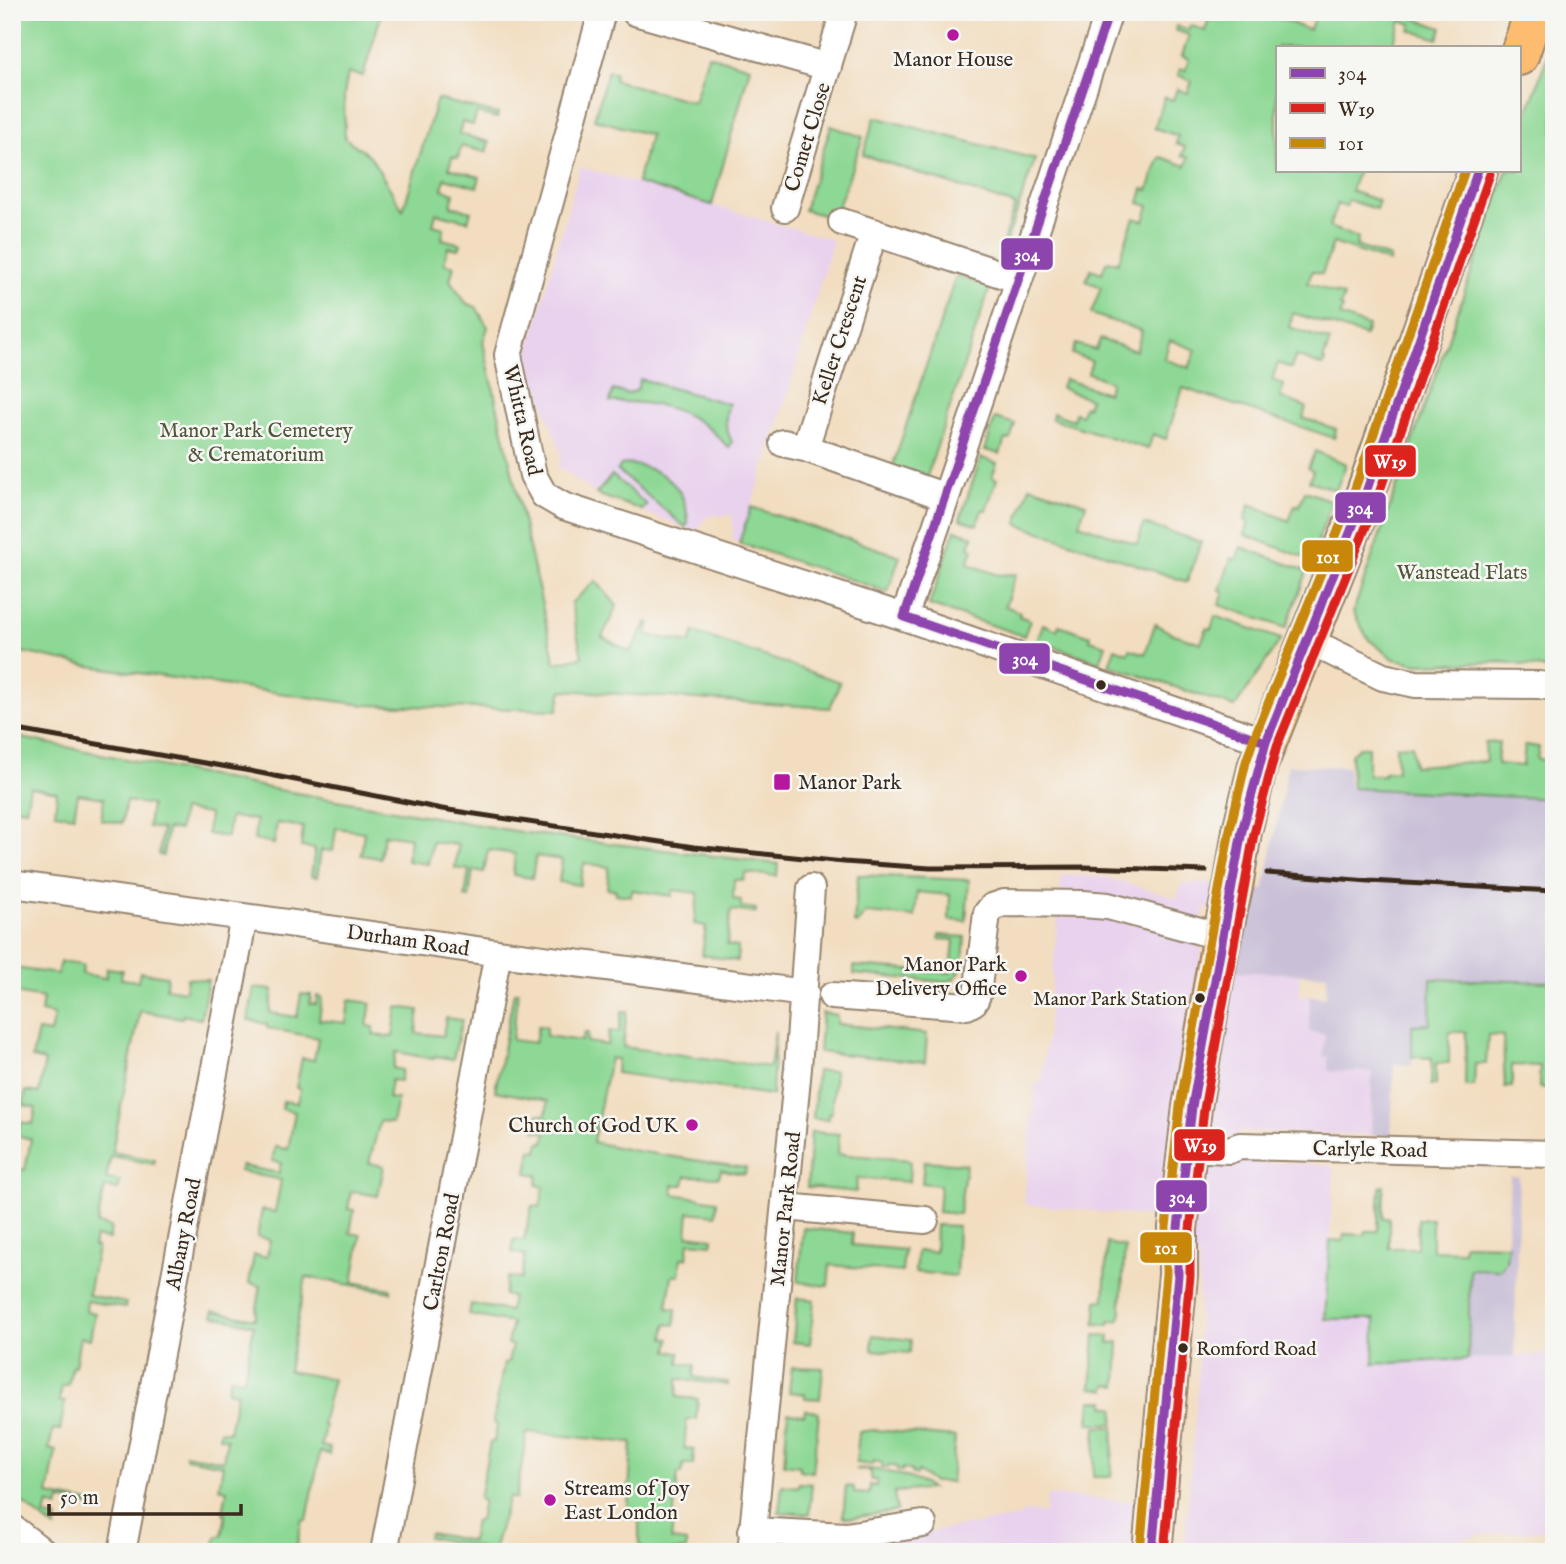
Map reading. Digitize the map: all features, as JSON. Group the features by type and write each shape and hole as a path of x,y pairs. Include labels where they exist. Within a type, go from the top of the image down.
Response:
{"main road":[{"path":"1520,53 1534,12"},
{"path":"1152,1552 1178,1275 1178,1228 1192,1107 1242,831 1262,753 1364,498 1477,172"}],"street":[{"name":"Whitta Road","path":"602,12 508,355 533,475 544,495 563,506 904,617 1262,753"},
{"name":"Comet Close","path":"635,12 828,67"},
{"name":"Comet Close","path":"785,208 844,12"},
{"path":"904,617 1020,280 1108,12"},
{"path":"842,222 1020,280"},
{"name":"Keller Crescent","path":"874,232 794,446 946,498"},
{"path":"1307,640 1383,677 1416,684 1554,687"},
{"name":"Durham Road","path":"12,884 498,953 805,993"},
{"name":"Manor Park Road","path":"811,888 805,993 786,1207 751,1541 846,1536 923,1524"},
{"path":"832,996 967,1006 974,1002 977,995 987,913 992,907 1004,903 1108,906 1222,937"},
{"name":"Albany Road","path":"122,1552 244,917"},
{"name":"Carlton Road","path":"384,1552 498,953"},
{"name":"Carlyle Road","path":"1187,1148 1229,1150 1240,1146 1554,1154"},
{"path":"786,1207 925,1220"},
{"path":"12,1528 43,1552"}],"shaded area":[{"path":"580,167 833,240 788,393 739,543 733,540 732,515 708,516 696,532 596,494 558,466 562,456 527,357"},
{"path":"1288,765 1348,767 1350,788 1554,799 1554,982 1431,979 1430,1025 1412,1025 1412,1065 1394,1064 1391,1136 1371,1135 1372,1072 1328,1071 1328,1057 1323,1056 1325,1034 1309,1032 1310,996 1326,997 1327,975 1233,971 1245,888 1264,890"},
{"path":"1062,875 1105,877 1177,898 1182,883 1219,884 1214,908 1207,907 1203,914 1195,944 1202,948 1160,1218 1024,1204 1035,1083 1041,1083 1046,1043"},
{"path":"1233,971 1299,974 1300,996 1310,996 1309,1032 1325,1033 1324,1056 1328,1056 1328,1071 1372,1072 1371,1135 1241,1131 1233,1140 1208,1136 1205,1122"},
{"path":"1203,1161 1331,1165 1334,1172 1325,1319 1375,1319 1374,1364 1554,1354 1554,1529 1488,1534 1382,1552 1184,1552 1198,1386 1199,1260 1189,1240"},
{"path":"1510,1176 1519,1177 1514,1357 1468,1359 1470,1269 1499,1270 1506,1261"},
{"path":"1047,1495 1140,1502 1134,1552 769,1552 772,1545 781,1543 781,1548 922,1533 1019,1517 1026,1512 1046,1513"}],"green space":[{"name":"Manor Park Cemetery & Crematorium","path":"12,12 382,12 363,76 348,73 344,95 345,138 370,156 403,210 437,99 498,114 497,118 477,113 473,125 462,122 459,134 489,142 486,152 461,146 458,158 452,157 449,168 480,177 477,187 445,178 442,189 454,193 451,206 471,211 468,221 436,213 433,225 444,228 442,239 461,244 459,249 448,247 444,263 454,266 450,280 466,303 476,307 488,327 483,342 555,663 582,657 571,603 596,581 617,606 602,637 630,652 647,622 647,635 690,643 694,632 840,682 830,708 562,690 558,710 364,705 89,666 12,650"},
{"path":"1202,12 1263,12 1309,30 1318,12 1415,12 1414,18 1442,28 1438,39 1410,30 1412,24 1401,21 1392,46 1276,46 1276,172 1357,172 1351,191 1379,201 1376,209 1348,200 1346,207 1337,204 1329,227 1358,238 1356,246 1390,258 1389,262 1333,243 1322,274 1312,271 1308,283 1344,296 1340,316 1368,326 1365,336 1293,313 1289,327 1330,341 1323,360 1325,361 1323,366 1296,356 1291,368 1278,363 1272,380 1284,385 1280,397 1306,407 1303,418 1336,429 1334,438 1183,388 1166,439 1153,434 1148,449 1052,419 1053,413 1073,420 1075,413 1081,415 1090,399 1061,388 1064,379 1107,393 1111,382 1088,373 1092,361 1072,354 1076,344 1096,350 1100,339 1136,351 1142,331 1091,314 1101,287 1086,281 1091,269 1102,273 1106,262 1118,263 1134,218 1144,221 1149,206 1139,203 1143,189 1148,190 1159,159 1161,157 1186,166 1189,158 1182,155 1185,147 1176,144 1178,136 1154,128 1165,97 1173,100 1177,89 1188,93 1192,81 1178,75 1180,69 1185,71 1189,59 1182,56 1189,35 1175,30 1176,26 1189,30 1190,25 1205,31 1210,15","holes":["1170,340 1196,350 1189,368 1164,359"]},
{"name":"Wanstead Flats","path":"1554,37 1554,670 1504,662 1418,664 1394,659 1368,639 1353,612 1506,172 1520,172 1520,134"},
{"path":"708,55 750,67 712,205 637,183 650,135 594,119 608,70 615,73 614,80 694,102"},
{"path":"875,117 1035,159 1005,246 1002,245 1015,205 863,155"},
{"path":"831,126 863,137 834,218 804,210"},
{"path":"956,276 990,287 926,479 892,468"},
{"path":"640,379 729,404 726,419 732,442 729,448 702,423 678,411 652,404 610,402 613,390 628,394 637,390"},
{"path":"995,418 1015,424 1010,440 1005,439 1000,454 985,450"},
{"path":"1315,451 1346,464 1336,490 1309,481 1313,471 1308,468"},
{"path":"981,458 997,463 992,477 997,479 986,510 982,510 977,525 960,519"},
{"path":"628,464 652,470 671,481 678,489 687,511 688,524 685,527 617,470 621,465"},
{"path":"612,475 647,505 642,510 596,494"},
{"path":"1030,486 1086,504 1079,524 1137,544 1144,524 1201,542 1187,582 1017,524"},
{"path":"1305,491 1332,501 1311,560 1245,535 1249,522 1245,520 1250,504 1289,521 1295,505 1299,506"},
{"path":"751,507 900,556 888,592 739,543"},
{"path":"955,530 973,536 969,547 973,549 968,564 998,575 1016,574 1005,606 1030,620 1024,636 929,605"},
{"path":"1241,547 1307,571 1286,628 1219,605 1224,592 1220,590 1231,558 1236,560"},
{"path":"1215,616 1281,639 1235,707 1109,665 1115,648 1128,653 1130,649 1145,654 1155,624 1171,633 1201,643 1207,628 1211,629"},
{"path":"1043,624 1057,630 1059,625 1091,636 1090,640 1106,645 1100,662 1037,641"},
{"path":"12,736 279,790 526,833 778,864 777,876 745,873 744,880 734,880 733,899 741,900 741,907 756,909 756,913 731,910 727,945 738,947 737,961 702,955 706,926 694,924 698,893 673,890 672,896 632,890 631,896 616,894 616,890 607,889 609,867 584,863 580,885 559,882 562,860 536,856 532,878 513,875 515,854 488,850 484,872 473,870 469,898 465,897 469,870 455,868 458,845 432,842 428,864 407,861 410,838 384,834 380,858 361,855 364,832 336,828 333,851 321,850 317,877 311,876 315,849 301,847 303,827 277,823 274,844 254,840 256,820 230,817 227,837 207,834 209,814 182,810 179,830 167,829 163,856 159,855 162,829 148,827 151,805 126,801 122,823 101,820 104,798 78,794 74,816 55,813 57,792 30,787 26,809 13,807 12,813"},
{"path":"1499,742 1497,764 1523,766 1525,745 1539,747 1537,759 1549,761 1548,774 1554,775 1554,799 1352,788 1351,754 1359,747 1368,747 1368,775 1384,775 1384,772 1397,771 1396,746 1412,745 1414,766 1486,761 1485,743"},
{"path":"858,875 969,880 966,921 949,920 950,895 917,892 915,917 866,913 857,924 854,923"},
{"path":"939,935 965,937 962,965 952,980 945,982 854,974 854,966 951,973 954,940 939,939"},
{"path":"12,957 13,968 58,974 60,962 83,965 82,974 106,978 107,968 122,970 121,979 138,981 140,972 167,976 166,988 185,991 187,978 208,980 201,1019 140,1011 112,1152 155,1160 154,1164 111,1156 106,1179 120,1181 118,1190 105,1187 97,1224 111,1227 109,1239 95,1237 93,1247 97,1248 88,1295 126,1303 125,1308 87,1301 86,1311 95,1313 90,1339 80,1337 68,1386 62,1386 59,1401 65,1402 60,1430 53,1429 49,1449 56,1451 48,1495 90,1503 89,1506 60,1500 58,1507 48,1504 45,1516 57,1518 55,1529 12,1494 12,1207 17,1208 19,1199 12,1197 12,1168 25,1170 31,1139 18,1136 20,1122 33,1124 36,1108 23,1105 26,1091 39,1093 45,1061 32,1058 38,1031 50,1033 54,1015 41,1012 43,998 15,993 12,988"},
{"path":"1431,979 1554,982 1554,1064 1549,1064 1548,1088 1539,1087 1540,1066 1512,1065 1512,1087 1505,1087 1503,1036 1488,1035 1486,1064 1475,1064 1474,1086 1465,1086 1466,1032 1449,1032 1449,1063 1436,1063 1436,1085 1431,1085 1432,1058 1412,1057 1412,1025 1430,1024"},
{"path":"254,988 273,990 270,1013 297,1017 301,994 311,995 310,1004 316,1004 317,996 322,997 319,1020 346,1023 349,1000 371,1003 367,1026 374,1027 373,1035 393,1037 397,1007 419,1010 416,1033 443,1036 446,1018 462,1020 453,1059 435,1056 434,1059 396,1052 393,1068 402,1070 400,1081 391,1080 388,1098 397,1099 392,1123 380,1121 369,1163 384,1166 378,1196 351,1191 348,1209 354,1210 350,1233 361,1235 353,1282 391,1289 391,1292 306,1277 288,1371 333,1379 322,1424 325,1425 321,1446 330,1448 329,1454 320,1452 307,1520 302,1520 297,1545 293,1545 292,1552 213,1552 217,1536 222,1536 226,1514 223,1513 227,1490 219,1488 223,1465 186,1458 185,1454 223,1461 227,1439 219,1437 220,1431 229,1432 237,1393 227,1391 230,1377 244,1379 254,1325 213,1316 213,1311 255,1319 261,1286 249,1283 254,1255 267,1257 270,1240 257,1237 262,1210 275,1212 281,1180 239,1171 241,1166 279,1173 281,1163 272,1161 275,1147 288,1149 295,1112 282,1109 283,1101 297,1103 300,1089 296,1088 302,1058 314,1060 318,1038 267,1028 267,1024 248,1020"},
{"path":"514,992 518,992 512,1040 535,1043 538,1026 546,1027 546,1036 582,1041 584,1033 588,1033 587,1042 607,1045 609,1031 619,1032 622,1011 627,1011 623,1047 770,1067 775,1032 772,1095 616,1073 617,1059 610,1058 593,1142 746,1168 745,1174 721,1170 719,1177 686,1176 684,1185 673,1185 673,1194 717,1201 716,1215 689,1212 687,1235 713,1238 712,1244 689,1242 687,1258 681,1258 679,1276 672,1276 667,1308 676,1309 675,1325 666,1324 664,1338 670,1339 668,1351 680,1353 679,1363 695,1365 694,1377 728,1382 728,1385 678,1379 677,1397 698,1399 696,1419 687,1419 684,1448 694,1449 693,1465 683,1464 682,1474 678,1474 671,1540 686,1542 686,1550 647,1552 639,1544 639,1518 632,1518 628,1507 632,1443 527,1432 516,1499 509,1497 493,1550 428,1537 429,1533 471,1541 475,1521 479,1521 483,1500 479,1499 490,1442 494,1442 497,1424 493,1422 504,1363 508,1363 512,1345 507,1344 512,1323 469,1315 471,1304 509,1311 512,1297 504,1295 507,1277 521,1279 525,1255 512,1252 514,1239 524,1240 532,1206 540,1207 544,1187 537,1185 538,1175 527,1173 531,1150 538,1151 540,1142 544,1143 546,1133 535,1130 538,1114 546,1115 548,1101 495,1091"},
{"path":"822,1013 837,1015 837,1024 927,1034 925,1062 819,1052"},
{"path":"817,1071 835,1071 831,1114 828,1114 828,1120 813,1119"},
{"path":"811,1132 839,1134 838,1154 910,1160 909,1182 857,1178 856,1192 807,1187"},
{"path":"924,1161 966,1164 959,1214 938,1212 940,1185 922,1183"},
{"path":"1384,1186 1383,1218 1389,1218 1389,1248 1417,1248 1418,1219 1432,1219 1432,1250 1463,1251 1464,1244 1508,1245 1506,1261 1500,1270 1470,1269 1468,1359 1374,1364 1375,1319 1325,1319 1330,1240 1343,1241 1344,1234 1365,1235 1366,1231 1378,1231 1380,1187"},
{"path":"936,1225 958,1226 956,1276 915,1272 917,1251 935,1252"},
{"path":"803,1228 853,1233 852,1245 904,1250 902,1272 830,1265 828,1286 798,1282"},
{"path":"1107,1243 1125,1247 1120,1320 1110,1321 1109,1325 1095,1324 1097,1301 1104,1300"},
{"path":"797,1298 814,1300 810,1344 793,1342"},
{"path":"873,1335 911,1340 910,1353 872,1350"},
{"path":"1095,1335 1109,1336 1109,1343 1119,1342 1117,1386 1107,1385 1106,1390 1091,1388"},
{"path":"792,1367 823,1368 820,1399 805,1398 805,1394 789,1392"},
{"path":"1091,1401 1105,1401 1105,1406 1115,1408 1114,1424 1089,1423"},
{"path":"805,1410 819,1412 813,1472 800,1470 800,1466 784,1464 788,1413 804,1415"},
{"path":"1096,1427 1114,1427 1111,1477 1093,1477"},
{"path":"874,1430 955,1437 951,1482 933,1482 918,1472 916,1475 903,1468 902,1471 889,1465 888,1468 881,1467 882,1463 873,1461 872,1465 856,1463 859,1432"},
{"path":"856,1469 895,1474 931,1489 894,1492 897,1511 843,1517 846,1486 854,1487 854,1493 869,1494 870,1485 876,1486 877,1480 871,1480 871,1471"},
{"path":"799,1483 812,1484 809,1514 779,1512 782,1485 798,1487"}],"railway":[{"path":"12,729 250,771 442,809 694,847 930,868 1085,867 1206,871"},
{"path":"1267,873 1554,891"}],"transit line":[{"name":"304","path":"1109,12 904,617 1266,742"},
{"name":"101","path":"1140,1551 1166,1274 1166,1227 1180,1106 1230,829 1254,738 1353,494 1464,172"},
{"name":"304","path":"1152,1552 1178,1275 1178,1228 1192,1107 1242,831 1266,742 1364,498 1477,172"},
{"name":"W19","path":"1164,1552 1190,1276 1190,1229 1204,1109 1254,834 1277,746 1376,502 1490,174"}],"place":[{"name":"Manor House","path":"953,35"},
{"name":"Manor Park","path":"782,782"},
{"name":"Manor Park Delivery Office","path":"1021,976"},
{"name":"Manor Park Station","path":"1200,998"},
{"name":"Church of God UK","path":"692,1125"},
{"name":"Romford Road","path":"1183,1348"},
{"name":"Streams of Joy East London","path":"550,1500"}]}
